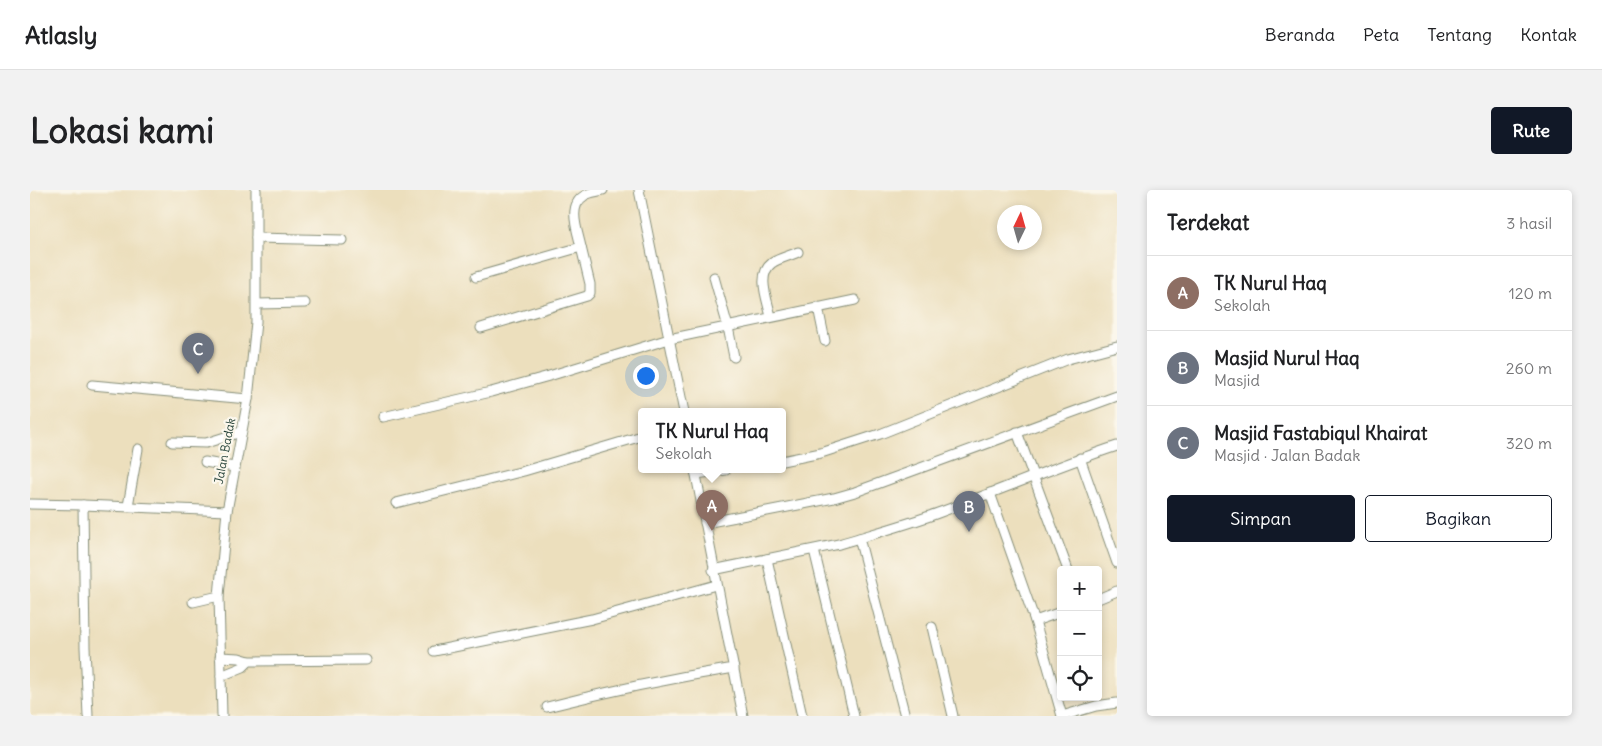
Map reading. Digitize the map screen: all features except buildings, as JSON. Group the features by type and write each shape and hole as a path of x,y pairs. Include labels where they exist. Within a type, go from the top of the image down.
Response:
{"street":[{"name":"Jalan Badak","path":"222,716 219,596 226,511 248,399 256,322 256,190"},
{"path":"481,328 587,296 590,293 590,284 574,216 576,204 584,195 603,190"},
{"path":"638,190 683,408"},
{"path":"256,238 342,240"},
{"path":"476,277 581,248"},
{"path":"771,317 763,280 766,270 772,263 798,252"},
{"path":"714,277 734,357"},
{"path":"383,417 491,392 669,339 855,300"},
{"path":"257,304 305,303"},
{"path":"818,307 825,341"},
{"path":"786,460 821,453 880,434 1068,359 1117,346"},
{"path":"92,385 248,399"},
{"path":"705,523 834,498 1117,396"},
{"path":"172,442 206,443 241,432"},
{"path":"1017,432 1067,566"},
{"path":"396,503 524,471 638,437"},
{"path":"713,570 814,550 859,538 937,514 1080,458 1117,446"},
{"path":"128,506 138,449"},
{"path":"1080,458 1117,563"},
{"path":"205,462 234,467"},
{"path":"695,473 743,716"},
{"path":"990,493 1035,621 1062,716 1096,706 1117,703"},
{"path":"30,504 226,511"},
{"path":"83,505 88,716"},
{"path":"859,538 905,716"},
{"path":"814,550 854,716"},
{"path":"767,559 802,716"},
{"path":"434,651 592,619 716,586"},
{"path":"1102,598 1117,592"},
{"path":"193,602 219,596"},
{"path":"1035,621 1057,613"},
{"path":"932,627 953,716"},
{"path":"220,657 239,658 249,661 366,660"},
{"path":"221,676 243,667 249,661"},
{"path":"547,707 614,690 734,668"}],"place":[{"name":"Masjid Fastabiqul Khairat","path":"198,374"},
{"name":"TK Nurul Haq","path":"712,531"},
{"name":"Masjid Nurul Haq","path":"969,532"}]}
